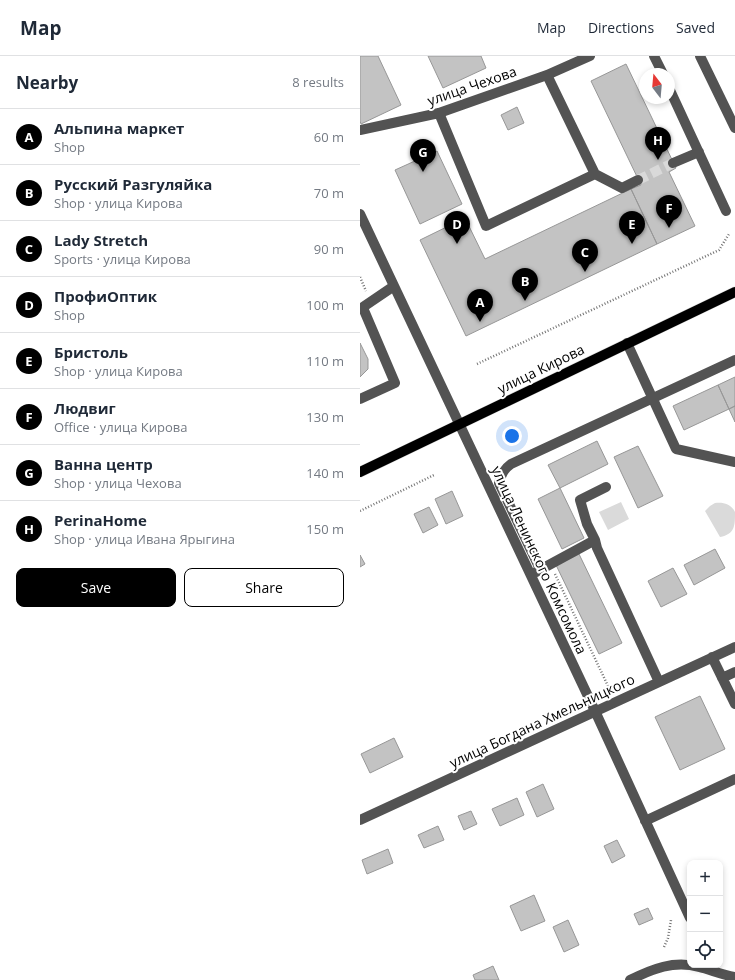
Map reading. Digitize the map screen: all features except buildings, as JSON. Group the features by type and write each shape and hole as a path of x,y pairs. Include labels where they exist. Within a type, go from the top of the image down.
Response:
{"main road":[{"name":"улица Кирова","path":"360,472 735,292"}],"street":[{"name":"улица Чехова","path":"360,130 439,113 547,75 590,56"},
{"path":"654,56 660,68"},
{"path":"700,56 735,128"},
{"path":"547,75 595,174 622,188 638,180"},
{"path":"675,101 726,211"},
{"path":"439,113 486,226 595,174"},
{"path":"674,163 699,152"},
{"name":"улица Ленинского Комсомола","path":"360,214 595,711 687,912"},
{"path":"360,399 396,383 362,309 394,286"},
{"path":"627,343 676,450 735,462"},
{"path":"540,570 499,483 500,476 505,469 511,464 735,360"},
{"path":"606,487 580,500 587,524 595,540 597,548 659,682"},
{"path":"530,574 595,540"},
{"name":"улица Богдана Хмельницкого","path":"360,820 735,647"},
{"path":"712,657 735,704"},
{"path":"722,678 735,672"},
{"path":"645,821 735,779"},
{"path":"630,980 650,971 672,964 697,966 735,977"}],"path":[{"path":"477,364 719,250 729,234"},
{"path":"360,511 434,475"},
{"path":"664,947 668,938 671,920"}],"shaded area":[{"path":"621,502 629,519 608,530 599,512"},
{"path":"715,503 727,504 735,512 733,529 725,536 720,537 705,511"}],"tunnel":[{"path":"638,180 673,163"}],"place":[{"name":"PerinaHome","path":"658,160"},
{"name":"Ванна центр","path":"423,172"},
{"name":"Людвиг","path":"669,228"},
{"name":"ПрофиОптик","path":"457,244"},
{"name":"Бристоль","path":"632,244"},
{"name":"Lady Stretch","path":"585,272"},
{"name":"Русский Разгуляйка","path":"525,301"},
{"name":"Альпина маркет","path":"480,322"}]}
